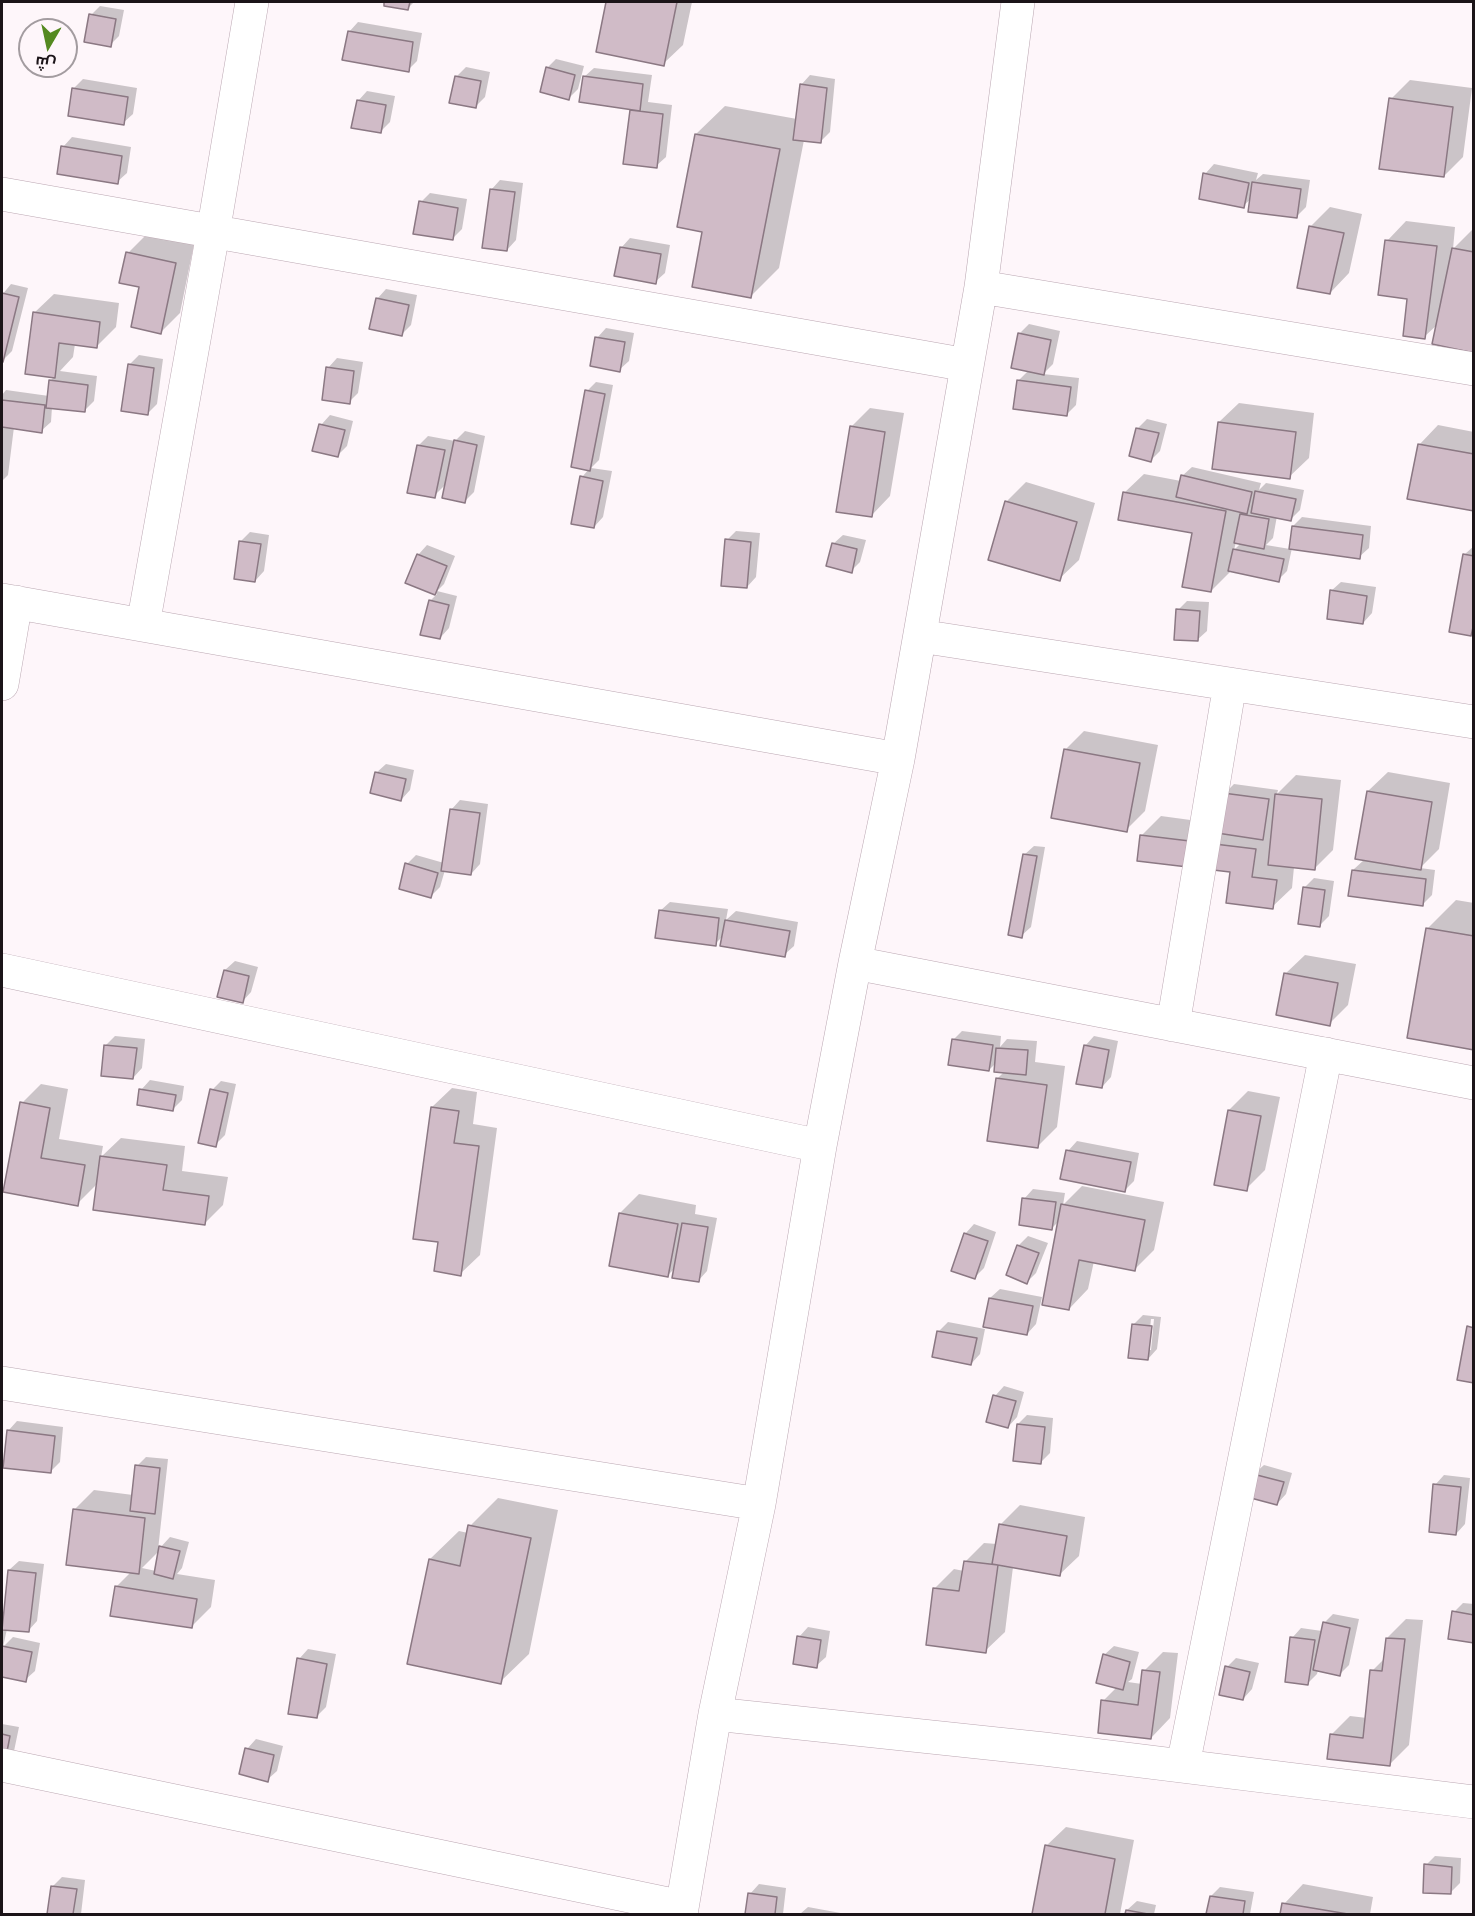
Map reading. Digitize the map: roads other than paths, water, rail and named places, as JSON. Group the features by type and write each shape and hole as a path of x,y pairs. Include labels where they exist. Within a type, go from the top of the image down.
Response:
{"street":[{"path":"143,626 252,2"},
{"path":"2,1765 681,1911 716,1714 759,1504 820,1146 855,963 898,759 920,636 981,287 1018,2"},
{"path":"2,194 967,365"},
{"path":"981,287 1473,369"},
{"path":"2,684 9,601 898,759"},
{"path":"920,636 1473,722"},
{"path":"1173,1025 1230,684"},
{"path":"855,963 1473,1083"},
{"path":"2,970 820,1146"},
{"path":"1183,1765 1326,1054"},
{"path":"2,1383 759,1504"},
{"path":"716,1714 1183,1765 1473,1802"}]}
